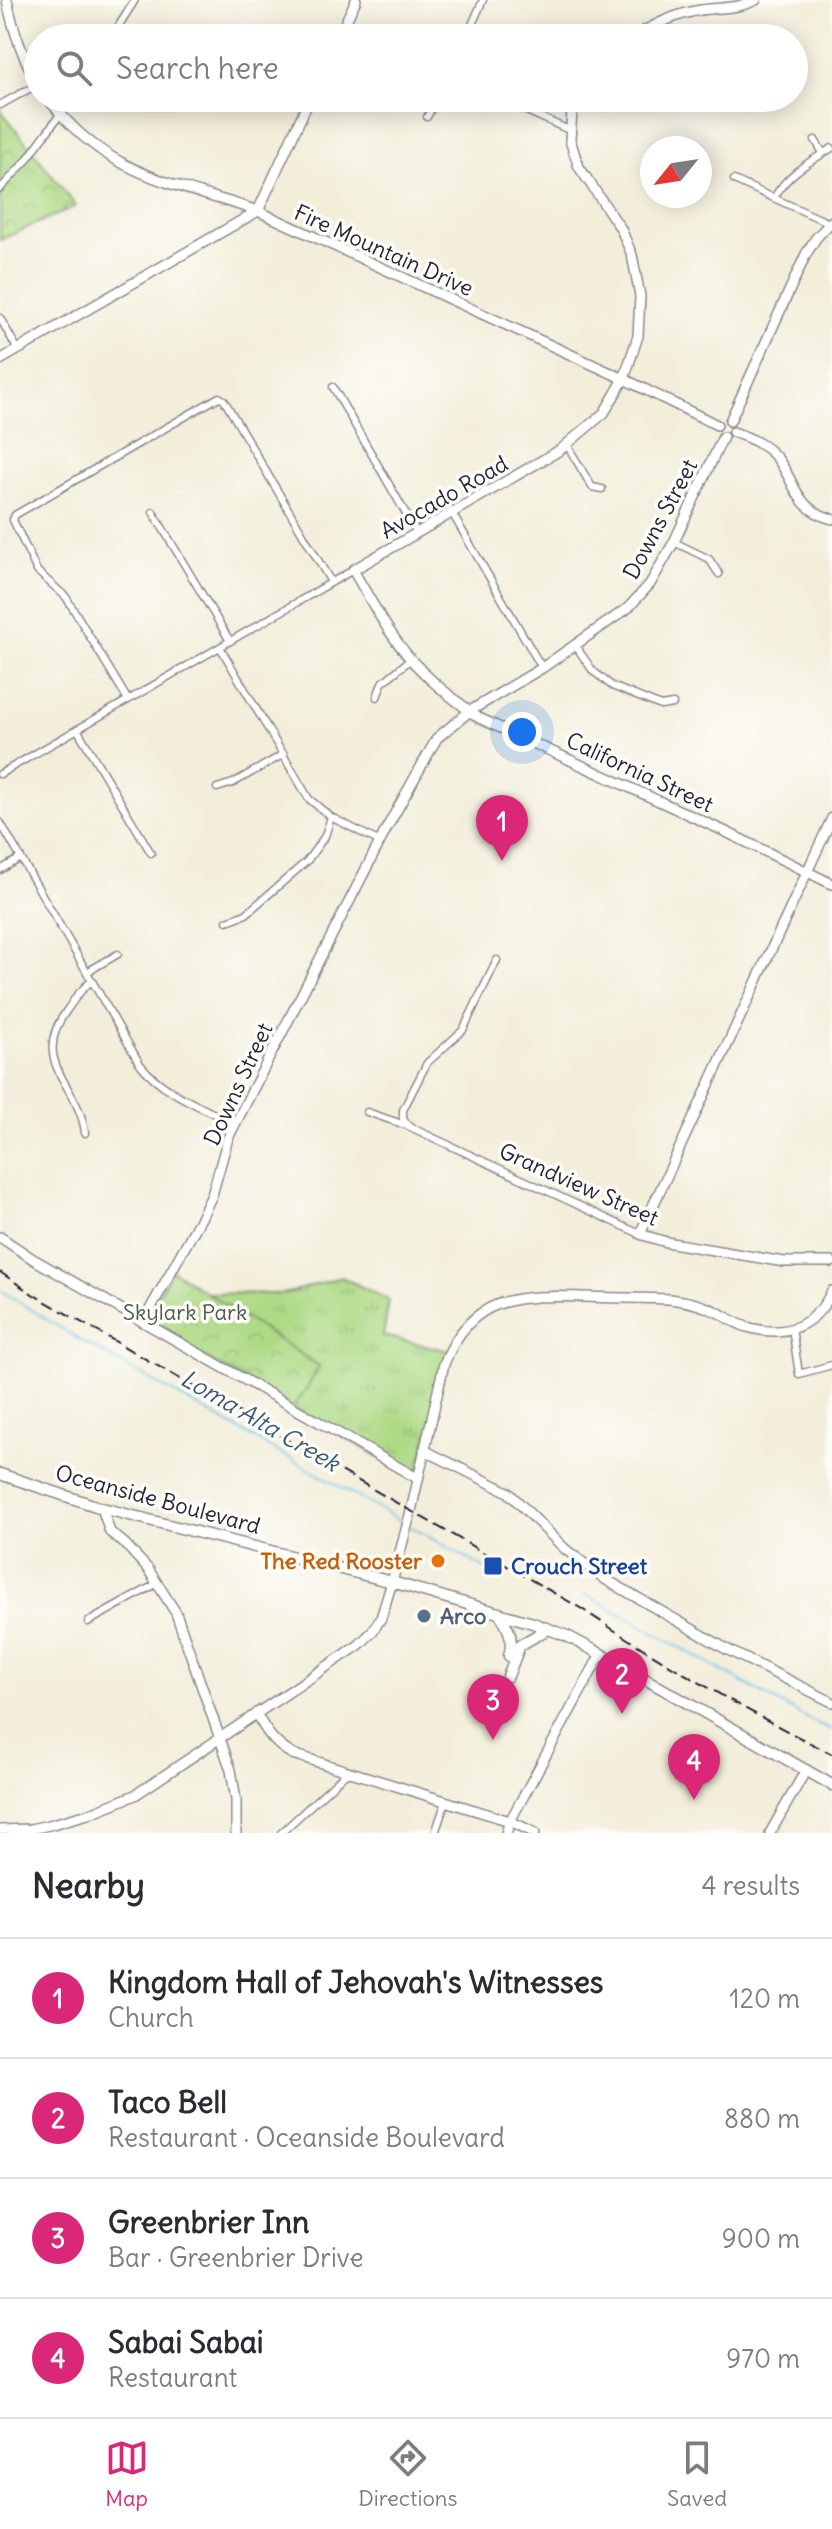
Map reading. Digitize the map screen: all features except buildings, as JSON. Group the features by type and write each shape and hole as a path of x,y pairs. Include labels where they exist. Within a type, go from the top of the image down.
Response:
{"main road":[{"name":"Oceanside Boulevard","path":"0,1474 102,1508 392,1582 548,1629 601,1654 832,1785"},
{"path":"500,1614 511,1634 512,1644 505,1675 520,1645 548,1629"}],"street":[{"path":"7,0 24,57"},
{"path":"120,24 135,0"},
{"path":"345,24 356,0"},
{"path":"472,24 483,0"},
{"path":"657,24 697,10 733,8 756,0"},
{"path":"0,105 24,92"},
{"name":"Fire Mountain Drive","path":"59,112 93,146 132,170 158,181 258,211 717,425"},
{"path":"0,189 26,161 63,112"},
{"path":"0,360 258,211 304,112"},
{"path":"427,117 430,112"},
{"path":"529,112 571,131"},
{"name":"Avocado Road","path":"0,774 567,445 604,413 624,379 638,336 641,307 632,255 621,229 579,167 570,140 572,112"},
{"path":"815,140 823,153"},
{"path":"774,198 782,183 794,172 832,148"},
{"path":"730,421 806,254 831,222 734,180"},
{"path":"0,318 18,350"},
{"path":"333,387 417,533"},
{"path":"128,700 66,597 37,571 13,520 15,515 219,397 224,400 331,582"},
{"path":"724,420 730,421 733,432 723,437 718,434 717,425 724,420"},
{"path":"733,432 763,445 777,458 793,490 803,502 817,513 832,519"},
{"name":"Downs Street","path":"143,1322 212,1195 235,1124 437,738 470,711 542,668 628,608 650,584 674,542 723,437"},
{"path":"567,445 592,487 602,489"},
{"path":"153,512 230,641"},
{"path":"452,513 542,668"},
{"path":"674,542 709,559 719,574"},
{"name":"California Street","path":"353,570 389,631 411,659 424,674 479,718 832,884"},
{"path":"575,645 593,671 612,686 661,706 673,704"},
{"path":"220,647 309,799 331,817 380,842"},
{"path":"377,697 382,683 411,659"},
{"path":"77,729 151,853"},
{"path":"217,788 233,783 284,754"},
{"path":"227,921 246,914 307,861 325,836 331,817"},
{"path":"640,1234 832,818"},
{"path":"0,822 150,1077 235,1124"},
{"path":"0,870 21,858"},
{"path":"87,972 118,954"},
{"path":"408,1126 403,1119 403,1110 427,1063 463,1030 497,960"},
{"path":"85,1133 83,1116 56,1071 53,1050 54,1034 60,1019 92,981"},
{"name":"Grandview Street","path":"367,1112 408,1126 640,1234 666,1242 784,1262 832,1262"},
{"path":"0,1237 33,1259 417,1478"},
{"path":"0,1830 49,1825 88,1814 135,1795 362,1643 381,1618 392,1582 449,1351 466,1326 498,1303 535,1295 670,1299 687,1301 716,1311 744,1326 773,1333 792,1328 819,1313 832,1291"},
{"path":"792,1328 799,1374 832,1365"},
{"path":"424,1450 508,1492 565,1549 605,1579 728,1650 832,1702"},
{"path":"102,1508 110,1532 125,1544 158,1583 176,1613 231,1770 236,1800 236,1833"},
{"path":"88,1622 158,1583"},
{"path":"506,1833 601,1654"},
{"path":"256,1713 280,1747 292,1754 510,1821 535,1833"},
{"path":"770,1833 806,1770"},
{"path":"281,1833 348,1771"},
{"path":"435,1833 446,1801"}],"green space":[{"path":"0,109 76,206 0,240"},
{"name":"Skylark Park","path":"172,1270 319,1366 293,1408 142,1322"},
{"path":"341,1277 389,1300 383,1336 449,1351 417,1478 293,1408 209,1293 284,1294"}],"waterway":[{"name":"Loma Alta Creek","path":"0,1290 78,1339 404,1523"},
{"name":"Loma Alta Creek","path":"410,1526 503,1579"},
{"name":"Loma Alta Creek","path":"585,1594 832,1730"}],"railway":[{"path":"0,1272 34,1295 582,1609 705,1686 832,1754"}],"place":[{"name":"Kingdom Hall of Jehovah's Witnesses","path":"502,861"},
{"name":"The Red Rooster","path":"438,1561"},
{"name":"Crouch Street","path":"493,1566"},
{"name":"Arco","path":"424,1616"},
{"name":"Taco Bell","path":"622,1714"},
{"name":"Greenbrier Inn","path":"493,1740"},
{"name":"Sabai Sabai","path":"694,1800"}]}
